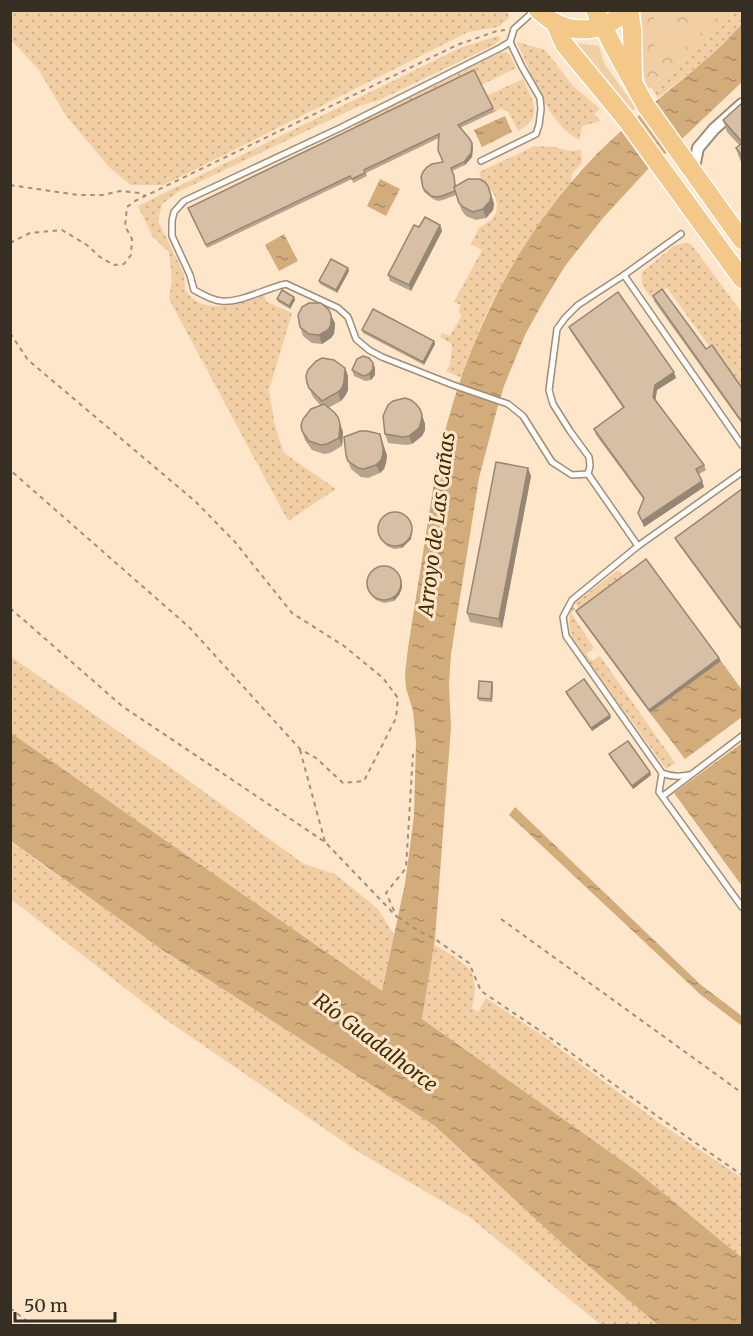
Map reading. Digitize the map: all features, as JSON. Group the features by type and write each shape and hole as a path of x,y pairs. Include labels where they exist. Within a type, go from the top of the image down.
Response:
{"main road":[{"path":"537,10 555,23 589,30 599,18 620,16 624,10"},
{"path":"629,10 632,29 633,83"},
{"path":"599,18 646,106 742,240"},
{"path":"555,23 564,44 625,118 742,279"}],"street":[{"path":"693,172 698,148 714,129 742,104"}],"lane":[{"path":"482,161 536,134 541,109 540,98 510,42 514,29 537,10"},
{"path":"510,42 340,128 184,201 174,212 172,236 190,275 194,290 221,301 238,299 286,284 306,292 338,308 348,317 356,339 369,350 453,385 508,404 522,416 552,462 572,475 588,474"},
{"path":"638,546 588,474 589,457 553,404 549,390 557,329 578,305 681,234"},
{"path":"624,275 742,445"},
{"path":"690,775 678,777 662,773 566,636 563,617 572,600 638,546 742,472"},
{"path":"663,796 742,736"},
{"path":"662,773 659,792 742,907"}],"path":[{"path":"10,243 30,233 62,230 114,265 124,264 131,255 132,239 125,226 127,207 135,201 457,45 497,31 514,29"},
{"path":"10,185 78,195 103,195 120,191 146,196"},
{"path":"10,333 28,360 196,502 235,542 292,614 344,646 383,678 398,698 396,718 364,781 344,783 315,758 300,749 190,628 10,470"},
{"path":"10,608 122,706 325,842 398,917 469,963 481,991 742,1175"},
{"path":"300,749 325,842"},
{"path":"398,917 386,892 406,868 413,754"},
{"path":"501,919 742,1094"},
{"path":"10,1308 33,1326"}],"green space":[{"path":"11,10 507,10 509,18 498,27 468,32 164,185 131,185 110,168 67,117 38,69 11,40"},
{"path":"642,11 736,11 710,37 648,89 642,70 640,50"},
{"path":"655,11 663,11 664,22 670,31 684,34 693,30 711,11 724,11 680,52 669,55 662,54 654,44 652,36"},
{"path":"736,11 742,11 742,24 719,49 658,98 651,87 710,37"},
{"path":"497,36 501,38 494,45 178,192 162,204 158,221 184,274 185,290 195,300 212,306 221,306 264,296 267,302 292,313 269,390 275,426 284,453 336,489 288,521 169,299 172,280 169,252 153,237 138,206 460,48"},
{"path":"517,42 545,50 573,86 600,109 594,114 601,121 582,126 580,140 569,133 550,111"},
{"path":"577,43 599,46 605,65 636,108 632,112"},
{"path":"506,52 510,55 516,68 481,85 357,131 354,125"},
{"path":"523,79 532,101 534,114 526,126 518,131 508,111 500,109 494,112 486,96"},
{"path":"535,146 555,147 569,151 581,150 582,163 572,174 571,184 508,272 483,322 461,378 446,371 450,365 452,344 440,337 442,333 450,336 462,315 458,312 461,305 454,302 482,250 471,244 479,228 492,219 496,213 495,196 483,183 479,172"},
{"path":"684,243 691,244 742,313 742,391 667,288 652,298 643,286 642,272 674,246"},
{"path":"618,570 623,576 579,609 575,603"},
{"path":"573,606 575,609 571,613 594,648 586,654 592,661 600,656 675,763 666,769 573,640 569,623 570,614"},
{"path":"10,656 304,864 335,874 378,909 394,935 382,992 11,733"},
{"path":"10,841 161,949 435,1126 566,1247 658,1325 601,1325 472,1219 357,1151 162,1017 11,899"},
{"path":"434,945 470,970 475,987 472,1008 478,1012 486,998 543,1036 658,1122 742,1178 742,1260 422,1019"}],"water":[{"path":"742,24 742,82 649,168 603,218 565,266 525,335 504,386 479,478 451,654 449,685 451,727 435,939 422,1019 635,1170 742,1258 742,1325 658,1325 566,1247 435,1126 161,949 11,841 11,733 382,991 405,884 414,816 416,742 413,711 406,688 408,648 437,465 461,378 492,304 511,268 556,201 597,154 717,50"},
{"path":"505,116 512,132 482,147 474,130"},
{"path":"380,179 400,189 386,216 367,206"},
{"path":"284,234 298,261 279,271 265,245"},
{"path":"721,661 742,690 742,717 685,759 650,713"},
{"path":"742,743 742,886 674,793"},
{"path":"515,807 701,985 742,1016 742,1026 701,995 509,815"}],"building":[{"path":"474,70 493,108 458,125 472,143 471,153 464,162 451,168 455,191 437,197 431,196 423,188 421,177 423,172 432,164 443,162 438,150 439,134 364,170 365,173 352,179 350,176 206,245 188,208"},
{"path":"742,103 742,142 723,120"},
{"path":"742,143 742,156 736,148"},
{"path":"468,179 480,179 488,186 490,201 483,209 473,212 459,203 454,187"},
{"path":"425,217 440,225 409,285 388,275 414,225 419,227"},
{"path":"331,259 348,268 336,290 319,281"},
{"path":"662,289 706,349 712,345 742,388 742,422 653,296"},
{"path":"282,290 294,297 289,306 277,299"},
{"path":"618,292 674,372 655,385 653,397 704,465 696,469 702,481 642,521 638,513 644,498 594,429 624,407 569,327"},
{"path":"309,303 321,303 331,315 331,325 328,330 319,335 309,334 300,327 298,315 302,307"},
{"path":"373,309 434,341 423,362 362,330"},
{"path":"363,356 369,358 373,363 373,369 369,374 363,376 352,370 357,359"},
{"path":"322,358 334,360 345,368 342,388 322,401 309,388 306,376 316,361"},
{"path":"405,398 411,400 420,409 422,415 419,428 409,436 385,434 383,416 388,405"},
{"path":"324,404 338,417 339,438 321,445 309,441 301,425 311,409"},
{"path":"360,431 380,434 383,448 381,460 376,465 364,469 348,461 344,437"},
{"path":"496,462 528,468 499,619 467,613"},
{"path":"742,489 742,629 675,538"},
{"path":"395,512 407,517 412,529 407,541 395,546 383,541 378,529 383,517"},
{"path":"646,559 719,658 649,710 576,611"},
{"path":"384,566 396,571 401,583 396,595 384,600 372,595 367,583 372,571"},
{"path":"584,679 610,715 591,728 566,692"},
{"path":"479,681 492,682 491,699 478,698"},
{"path":"628,741 650,772 632,786 609,754"}],"water label":[{"name":"Arroyo de Las Cañas","path":"436,524"},
{"name":"Río Guadalhorce","path":"376,1042"}]}
